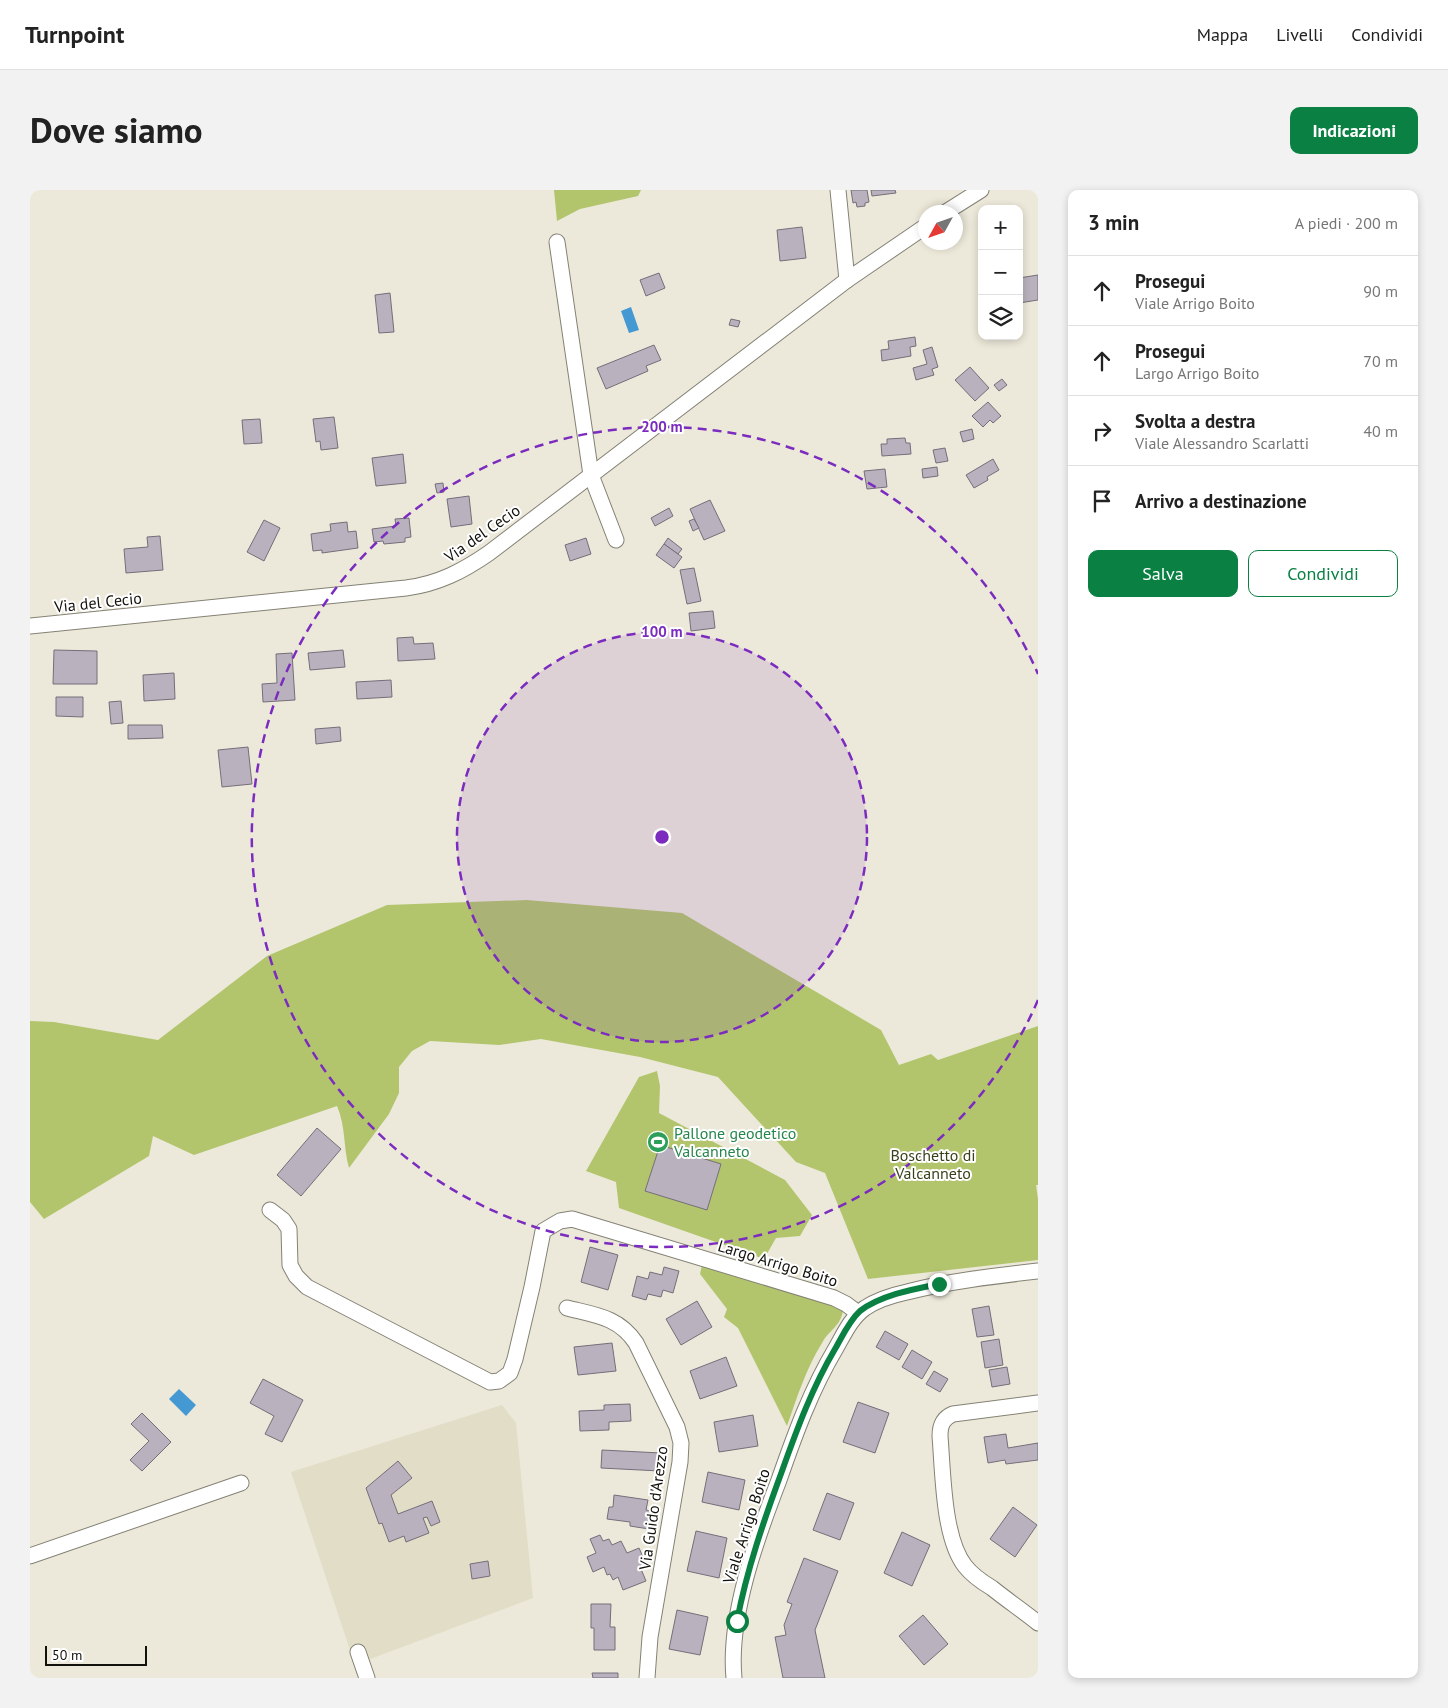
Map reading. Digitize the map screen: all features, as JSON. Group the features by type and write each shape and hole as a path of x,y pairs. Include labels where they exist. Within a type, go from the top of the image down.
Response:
{"street":[{"path":"838,190 847,280"},
{"path":"957,205 981,190"},
{"name":"Via del Cecio","path":"30,626 406,588 434,583 453,575 489,553 847,280 918,231"},
{"path":"556,242 591,475 616,540"},
{"name":"Largo Arrigo Boito","path":"270,1210 283,1220 289,1229 290,1265 296,1276 307,1287 490,1382 499,1381 510,1373 532,1287 543,1231 560,1221 572,1219 834,1298 858,1313"},
{"path":"858,1313 870,1305 885,1299 929,1286 1038,1271"},
{"name":"Via Guido d'Arezzo","path":"567,1308 614,1321 628,1332 636,1343 676,1422 680,1439 680,1462 650,1637 647,1678"},
{"name":"Viale Arrigo Boito","path":"734,1678 734,1644 742,1600 761,1531 804,1411 821,1374 858,1313"},
{"path":"1038,1403 954,1414 944,1420 940,1436 948,1522 953,1543 960,1558 972,1574 1038,1623"},
{"path":"30,1556 241,1483"},
{"path":"358,1652 367,1678"}],"shaded area":[{"path":"502,1405 516,1423 533,1598 365,1661 362,1652 351,1653 291,1472"}],"green space":[{"path":"554,190 641,190 638,196 580,209 557,221"},
{"name":"Boschetto di Valcanneto","path":"527,900 682,913 881,1030 899,1065 931,1054 938,1060 1038,1026 1038,1185 1036,1185 1038,1199 1038,1260 868,1279 825,1173 796,1162 718,1077 640,1057 541,1039 499,1045 430,1041 412,1051 399,1067 399,1093 389,1114 349,1168 342,1121 337,1106 194,1155 153,1136 149,1156 44,1219 30,1202 30,1021 54,1022 158,1040 267,956 387,905"},
{"name":"Pallone geodetico Valcanneto","path":"657,1071 660,1086 659,1113 785,1180 812,1215 800,1236 776,1238 764,1259 619,1208 616,1182 586,1171 639,1077"},
{"path":"702,1265 833,1304 843,1311 837,1325 825,1339 811,1363 787,1426 738,1328 724,1317 727,1309 700,1274"}],"water":[{"path":"631,307 639,330 629,333 621,311"},
{"path":"179,1389 196,1405 186,1416 169,1399"}],"building":[{"path":"851,190 867,190 869,202 865,203 865,206 857,207 856,202 853,203"},
{"path":"871,190 895,190 896,193 872,196"},
{"path":"802,227 806,258 780,261 777,230"},
{"path":"659,273 665,288 646,296 640,280"},
{"path":"1038,275 1038,300 1023,302 1023,277"},
{"path":"390,293 394,332 379,333 375,295"},
{"path":"731,319 740,321 738,327 729,325"},
{"path":"915,337 916,346 910,347 911,356 882,361 881,350 889,349 888,341"},
{"path":"654,345 661,360 646,366 648,371 606,389 597,368"},
{"path":"932,347 938,367 932,369 934,375 916,380 913,368 927,364 923,350"},
{"path":"970,367 989,388 975,401 955,380"},
{"path":"1002,379 1007,385 999,391 994,385"},
{"path":"988,402 1001,416 993,423 990,420 983,427 972,416"},
{"path":"334,417 338,448 321,450 320,441 316,442 313,419"},
{"path":"260,419 262,443 244,444 242,420"},
{"path":"972,429 974,439 963,442 960,432"},
{"path":"905,438 906,443 910,443 911,454 882,456 881,444 887,444 887,439"},
{"path":"945,448 948,461 936,463 933,450"},
{"path":"403,454 406,483 376,486 372,458"},
{"path":"993,459 999,470 987,477 988,480 974,488 966,475"},
{"path":"937,467 938,476 923,478 922,469"},
{"path":"885,469 887,487 867,489 864,471"},
{"path":"443,483 444,492 437,493 435,484"},
{"path":"469,496 472,524 451,527 447,499"},
{"path":"710,500 725,531 704,540 690,509"},
{"path":"669,508 673,516 655,526 651,518"},
{"path":"409,518 411,537 405,538 405,542 384,544 383,541 374,542 372,529 396,526 395,519"},
{"path":"694,519 699,528 693,531 689,521"},
{"path":"264,520 280,528 264,561 247,552"},
{"path":"347,522 348,532 356,531 358,548 322,553 322,550 313,551 311,534 331,531 330,524"},
{"path":"160,536 163,570 126,573 124,549 148,547 147,537"},
{"path":"586,538 591,554 570,561 565,545"},
{"path":"668,538 682,549 678,554 664,544"},
{"path":"664,544 682,557 674,568 656,555"},
{"path":"694,568 701,601 687,604 680,570"},
{"path":"713,611 715,628 691,631 689,613"},
{"path":"413,637 414,644 433,643 435,659 398,661 397,638"},
{"path":"54,650 97,651 97,684 53,684"},
{"path":"343,650 345,667 310,670 308,653"},
{"path":"292,653 295,700 263,702 262,684 277,683 276,654"},
{"path":"174,673 175,699 144,701 143,675"},
{"path":"391,680 392,697 357,699 356,682"},
{"path":"56,697 83,697 83,717 56,716"},
{"path":"121,701 123,723 111,724 109,702"},
{"path":"128,725 162,725 163,738 128,739"},
{"path":"340,727 341,741 316,744 315,729"},
{"path":"248,747 252,784 222,787 218,750"},
{"path":"317,1128 341,1149 301,1196 277,1175"},
{"path":"660,1145 721,1164 707,1210 645,1191"},
{"path":"590,1247 618,1255 608,1290 581,1282"},
{"path":"664,1267 679,1271 673,1293 663,1290 661,1297 648,1294 646,1300 632,1296 637,1276 648,1279 650,1272 662,1275"},
{"path":"697,1301 712,1327 681,1345 666,1319"},
{"path":"989,1306 994,1335 977,1337 972,1309"},
{"path":"885,1331 908,1344 899,1360 876,1347"},
{"path":"999,1339 1003,1365 985,1368 981,1342"},
{"path":"612,1343 616,1371 578,1375 574,1347"},
{"path":"912,1350 932,1362 922,1379 902,1367"},
{"path":"726,1357 737,1386 700,1399 690,1371"},
{"path":"1007,1367 1010,1384 992,1387 989,1370"},
{"path":"934,1371 948,1379 940,1392 926,1384"},
{"path":"263,1379 303,1400 282,1442 265,1434 274,1416 250,1403"},
{"path":"858,1402 889,1413 875,1453 843,1442"},
{"path":"630,1404 631,1421 609,1422 609,1430 580,1431 579,1411 604,1410 604,1405"},
{"path":"142,1413 171,1442 142,1471 130,1460 149,1441 131,1424"},
{"path":"753,1415 758,1446 719,1452 714,1422"},
{"path":"1006,1434 1008,1448 1038,1443 1038,1460 1006,1464 1005,1460 988,1463 984,1437"},
{"path":"602,1450 661,1453 660,1471 601,1468"},
{"path":"398,1461 412,1478 391,1495 398,1514 432,1501 440,1522 431,1526 427,1517 423,1518 429,1533 406,1542 404,1536 389,1542 382,1523 379,1524 366,1488"},
{"path":"708,1472 745,1480 739,1510 702,1502"},
{"path":"827,1493 854,1503 840,1540 813,1530"},
{"path":"614,1495 648,1500 646,1510 652,1511 649,1529 630,1526 630,1522 607,1519 609,1507 613,1507"},
{"path":"1013,1507 1037,1525 1015,1557 990,1539"},
{"path":"696,1531 727,1538 719,1578 687,1571"},
{"path":"902,1532 930,1545 912,1586 884,1573"},
{"path":"600,1535 603,1541 609,1539 612,1545 621,1541 627,1553 639,1548 647,1566 641,1569 646,1581 623,1590 618,1577 613,1580 610,1574 607,1575 604,1567 593,1572 587,1557 596,1553 590,1539"},
{"path":"804,1558 838,1571 815,1630 825,1678 783,1678 775,1637 786,1635 784,1625 792,1604 787,1602"},
{"path":"488,1561 490,1576 472,1579 470,1564"},
{"path":"591,1604 611,1604 610,1627 615,1627 615,1650 594,1650 594,1628 591,1628"},
{"path":"677,1610 708,1617 700,1655 669,1649"},
{"path":"923,1615 948,1644 924,1665 899,1636"},
{"path":"592,1673 618,1673 618,1678 593,1678"}],"place":[{"name":"Pallone geodetico Valcanneto","path":"658,1142"}],"route":[{"path":"737,1621 747,1576 761,1531 800,1422 824,1368 851,1322 858,1313 870,1305 939,1284"}]}
